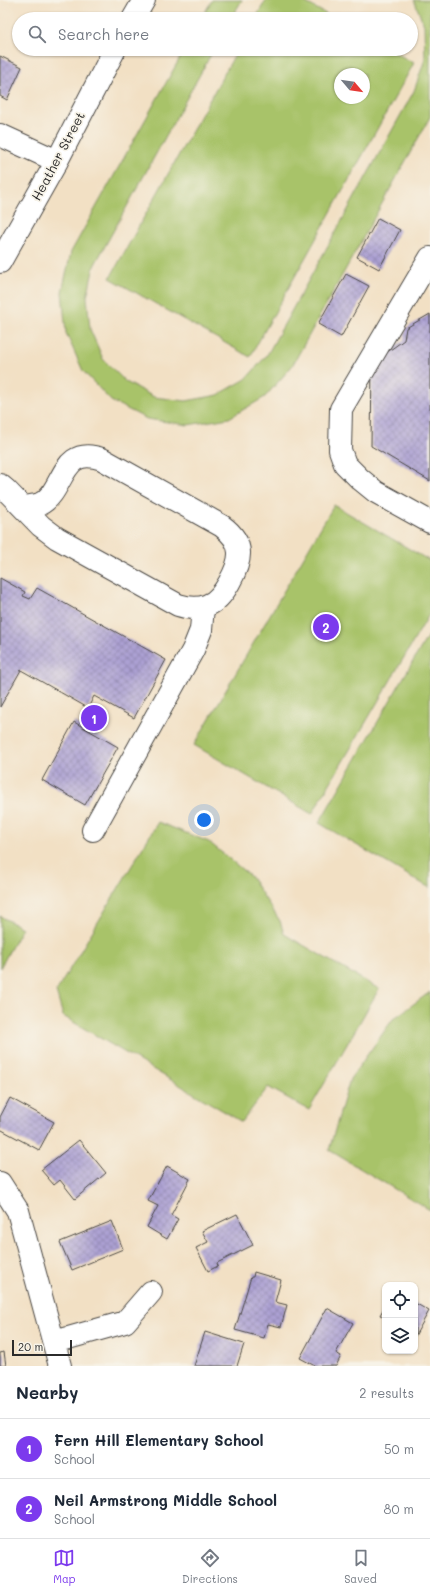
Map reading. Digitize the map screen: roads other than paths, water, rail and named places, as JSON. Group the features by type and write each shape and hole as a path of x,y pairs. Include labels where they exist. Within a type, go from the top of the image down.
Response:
{"street":[{"path":"137,12 144,0"},
{"name":"Heather Street","path":"0,262 57,161 111,56"},
{"path":"0,135 57,161"},
{"path":"430,258 341,409 340,450 346,464 365,484 376,492 430,522"},
{"path":"0,485 24,507 41,526 57,538 171,601 188,608 203,607 218,599 236,570 239,560 240,550 237,540 231,532 109,462 94,456 77,458 70,464 48,496 40,504 24,507"},
{"path":"94,830 193,650 201,630 203,607"},
{"path":"0,1183 18,1211 60,1366"},
{"path":"54,1342 125,1322 151,1292"}],"place":[{"name":"Neil Armstrong Middle School","path":"326,627"},
{"name":"Fern Hill Elementary School","path":"94,718"}]}
